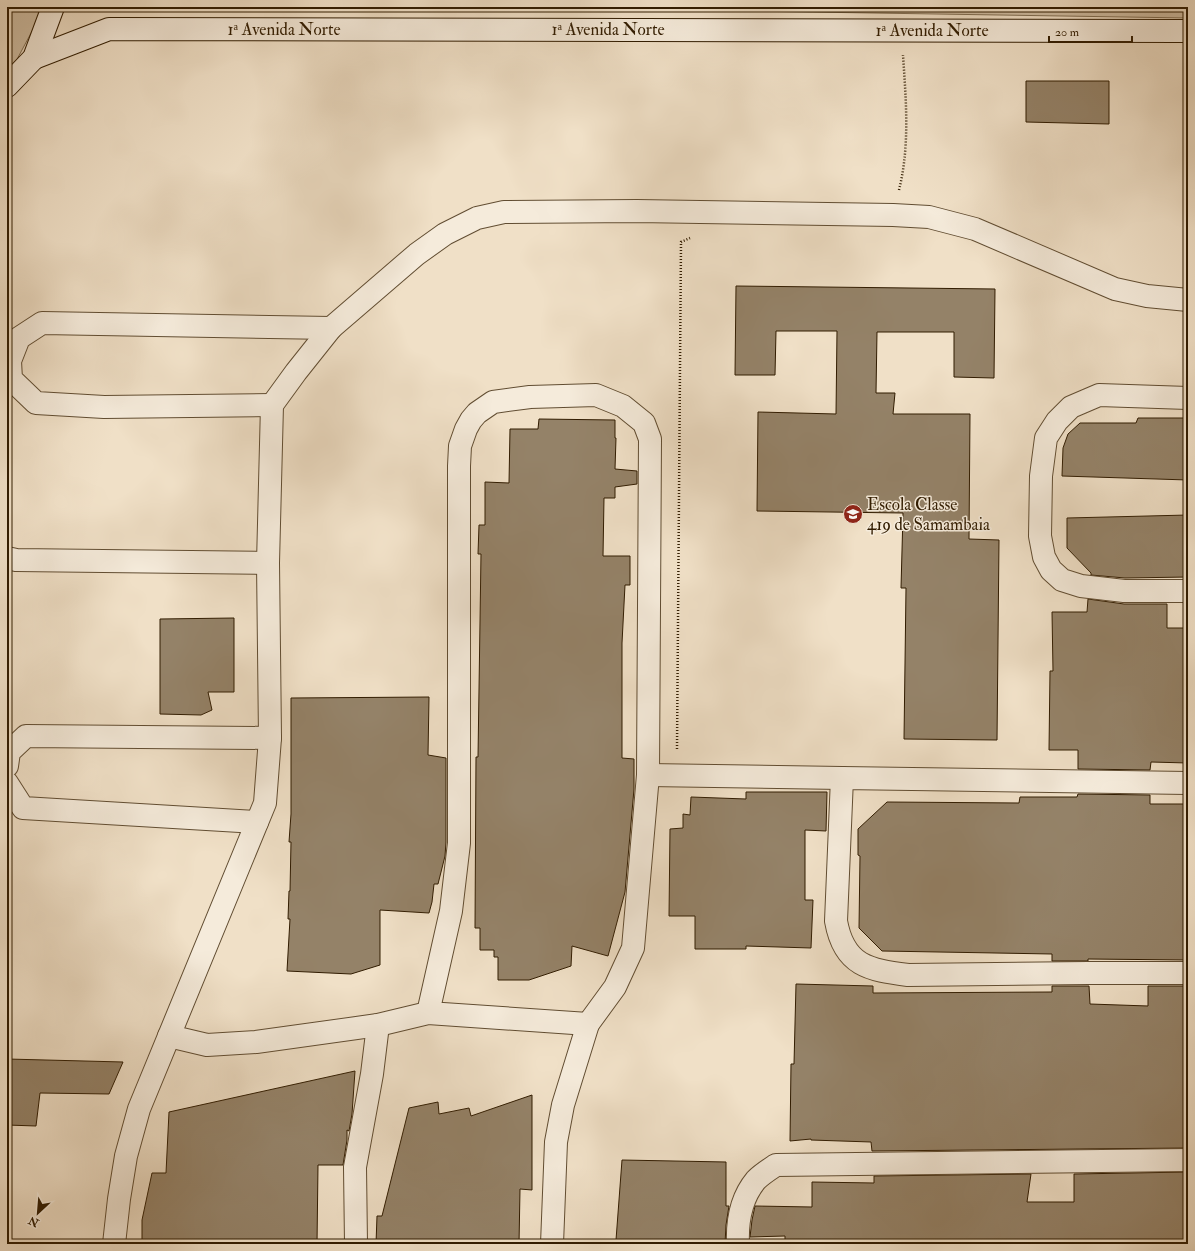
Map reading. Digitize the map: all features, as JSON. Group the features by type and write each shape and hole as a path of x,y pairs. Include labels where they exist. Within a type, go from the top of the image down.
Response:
{"street":[{"path":"7,86 34,58 53,7"},
{"name":"1ᵃ Avenida Norte","path":"34,58 109,28 1188,31"},
{"path":"114,1244 126,1156 139,1109 265,804 270,738 268,563 272,405 331,328 417,254 445,234 478,218 504,212 637,211 893,215 929,217 974,229 1115,289 1147,296 1188,300"},
{"path":"272,405 104,407 36,403 11,379 10,361 19,338 42,323 331,328"},
{"path":"1188,398 1099,395 1071,407 1057,421 1046,438 1041,476 1040,536 1044,557 1050,570 1062,580 1081,586 1124,591 1188,591"},
{"path":"428,1012 451,911 459,843 460,446 471,420 477,413 493,402 530,397 596,396 623,406 644,423 650,439 648,775 633,948 615,988 588,1024 563,1105 556,1142 552,1244"},
{"path":"10,561 268,563"},
{"path":"7,766 10,752 26,736 270,738"},
{"path":"648,775 1188,782"},
{"path":"842,778 836,922 838,935 844,948 852,958 882,971 908,975 1188,973"},
{"path":"7,783 23,808 257,822"},
{"path":"169,1036 207,1045 256,1042 378,1025 428,1012 588,1024"},
{"path":"356,1244 355,1167 372,1074 378,1025"},
{"path":"738,1244 740,1210 747,1194 757,1179 776,1165 1188,1160"}],"path":[{"path":"893,215 903,174 907,130 902,30"},
{"path":"677,754 681,242 689,238 697,238"}],"shaded area":[{"path":"7,7 45,7 15,63 7,70"},
{"path":"493,7 1188,7 1188,18"}],"building":[{"path":"1026,81 1109,81 1109,124 1026,122"},
{"path":"736,286 995,289 994,378 954,377 954,332 877,332 876,393 895,393 893,414 970,414 969,539 999,540 997,740 904,739 906,588 901,588 903,513 757,511 758,412 836,414 837,331 776,331 775,375 735,375"},
{"path":"1138,418 1188,418 1188,480 1062,476 1063,448 1068,434 1080,423 1136,423"},
{"path":"539,419 615,420 615,469 637,471 637,484 615,487 615,498 604,498 603,556 630,556 630,585 625,585 622,643 622,758 634,759 634,789 625,892 608,956 572,946 571,966 529,980 498,980 498,957 494,957 494,950 480,950 480,928 475,928 476,757 478,757 481,554 478,554 479,525 485,525 485,482 509,483 510,429 538,429"},
{"path":"1188,515 1188,577 1125,578 1091,575 1091,573 1067,548 1067,518"},
{"path":"1088,599 1124,604 1167,604 1167,628 1188,628 1188,763 1151,762 1150,770 1078,769 1078,750 1049,750 1050,671 1053,671 1052,612 1087,612"},
{"path":"234,618 234,692 208,692 212,710 201,715 160,714 160,619"},
{"path":"429,697 428,755 446,758 446,842 445,856 438,884 434,884 429,913 380,910 380,965 351,974 287,971 290,919 288,919 291,842 289,842 291,814 291,698"},
{"path":"746,792 827,792 826,831 805,830 805,900 813,900 811,948 746,946 746,949 695,949 695,916 669,916 670,829 683,828 683,814 690,815 691,797 746,799"},
{"path":"1078,794 1150,795 1150,804 1188,804 1188,960 1088,959 1088,961 1052,961 1052,954 882,951 859,928 860,856 858,855 858,829 887,802 1019,803 1020,797 1077,797"},
{"path":"796,984 873,986 873,993 1052,992 1052,986 1089,986 1090,1004 1148,1006 1148,986 1188,986 1188,1148 872,1151 871,1142 811,1139 790,1141 791,1064 794,1064"},
{"path":"7,1059 123,1062 109,1094 40,1093 36,1126 7,1125"},
{"path":"355,1071 352,1114 349,1131 347,1130 343,1165 318,1165 317,1244 142,1244 142,1220 152,1173 166,1173 169,1112"},
{"path":"532,1095 532,1190 520,1189 519,1244 376,1244 377,1216 382,1216 409,1108 438,1102 439,1114 469,1108 471,1116"},
{"path":"622,1160 726,1162 726,1206 729,1206 725,1244 619,1244 619,1240 616,1240"},
{"path":"1188,1172 1188,1244 785,1244 785,1236 750,1237 755,1206 812,1207 812,1182 874,1183 874,1176 1031,1174 1027,1202 1074,1202 1074,1174"}],"place":[{"name":"Escola Classe 419 de Samambaia","path":"853,514"}]}
